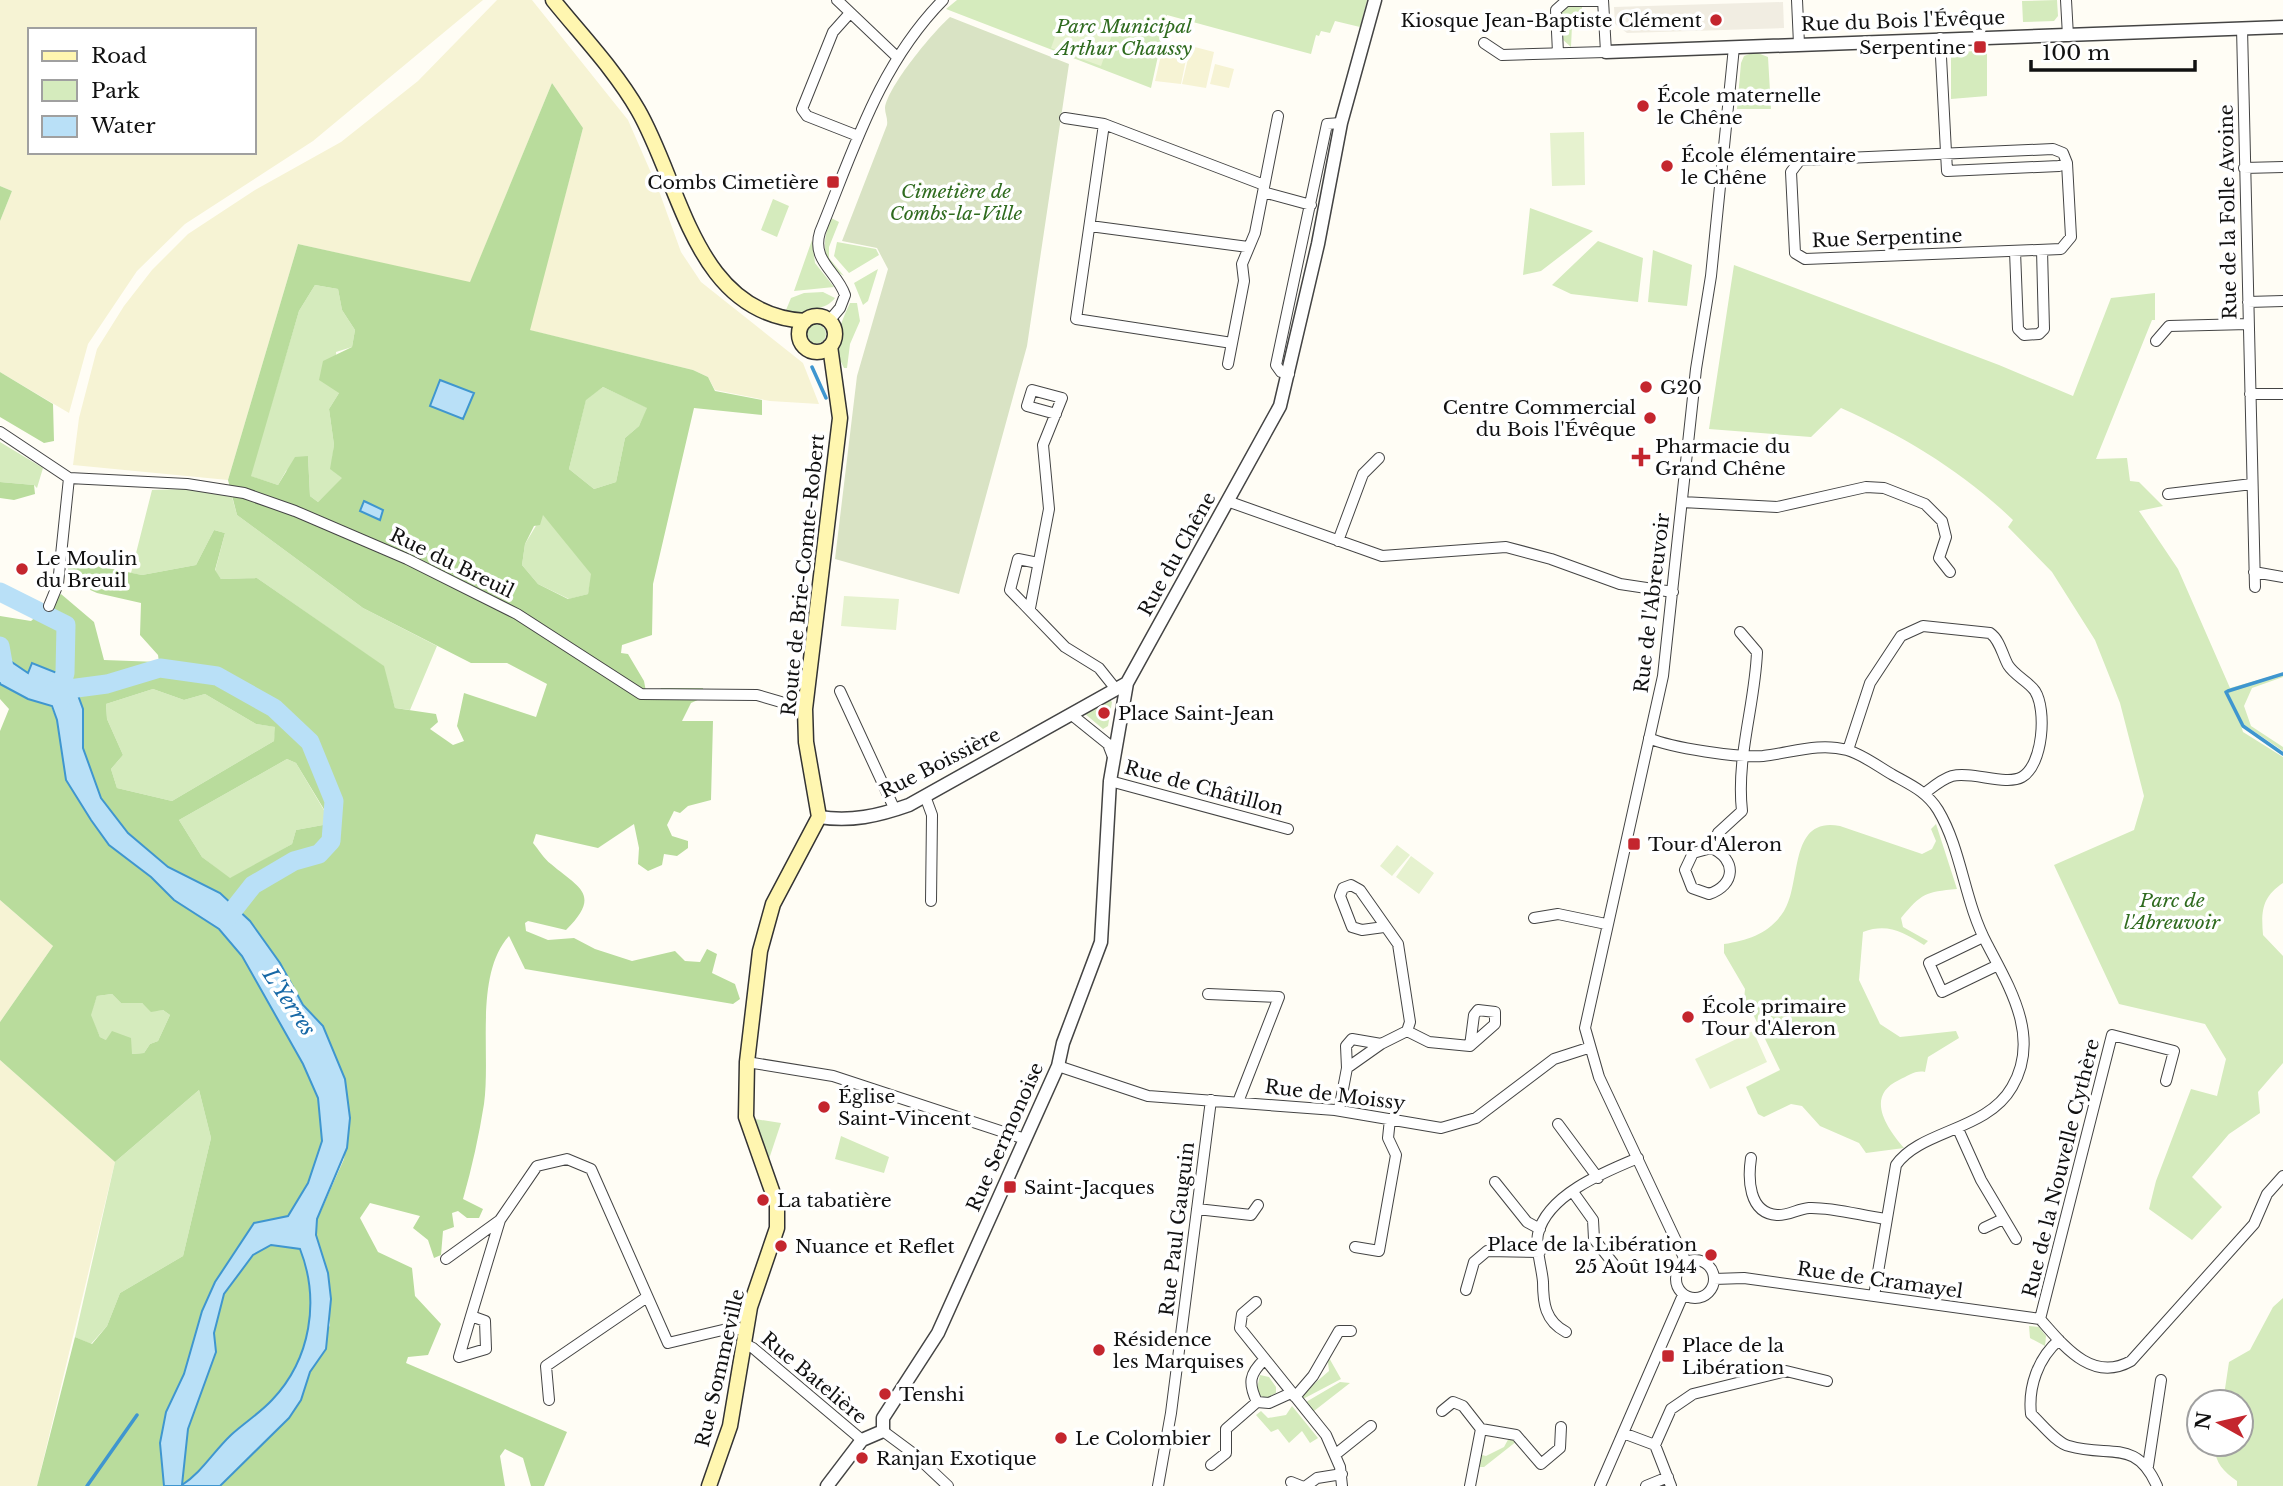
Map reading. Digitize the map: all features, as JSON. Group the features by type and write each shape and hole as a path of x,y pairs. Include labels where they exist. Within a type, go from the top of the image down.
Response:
{"main road":[{"name":"Route de Brie-Comte-Robert","path":"553,0 615,75 637,108 655,142 689,233 713,271 742,297 763,310 808,347 833,379"},
{"name":"Route de Brie-Comte-Robert","path":"763,310 788,320 805,321"},
{"path":"818,316 830,321 835,332 830,346 808,347 799,333 805,321 818,316"},
{"name":"Route de Brie-Comte-Robert","path":"819,817 806,742 805,709 840,418 830,346"},
{"name":"Rue Sommeville","path":"709,1486 730,1426 744,1336 777,1228 778,1213 746,1117 747,1062 760,951 773,904 819,817"}],"street":[{"path":"837,0 897,57"},
{"path":"830,321 840,308 845,295 820,257 818,239 876,92 897,57 943,0"},
{"name":"Rue du Chêne","path":"1113,757 1121,685 1266,437 1280,406 1341,123 1375,0"},
{"path":"1484,44 1502,55 1606,52 1603,0 1566,1 1556,10 1558,53"},
{"path":"1797,0 1799,44"},
{"path":"2066,0 2068,36"},
{"path":"850,13 833,32 802,109 807,116 858,136"},
{"name":"Rue du Bois l'Évêque","path":"1606,52 2283,27"},
{"name":"Rue de la Folle Avoine","path":"2242,29 2255,587"},
{"path":"1940,38 1947,171 2059,166 2067,163"},
{"name":"Rue de l'Abreuvoir","path":"1686,1262 1588,1048 1585,1028 1587,1009 1663,676 1696,369 1711,276 1734,47"},
{"path":"1228,363 1244,281 1242,264 1255,233 1278,116"},
{"path":"1065,118 1104,124 1311,205"},
{"name":"Rue du Chêne","path":"1289,374 1281,372 1276,365 1327,124 1341,123"},
{"path":"1104,124 1076,318 1232,342"},
{"name":"Rue Serpentine","path":"2053,149 2063,153 2067,163 2071,237 2060,249 1805,259 1795,253 1791,172 1796,163 1806,158 2053,149"},
{"path":"2244,168 2283,167"},
{"path":"1090,226 1248,247"},
{"path":"2015,251 2018,329 2024,335 2039,334 2044,329 2042,250"},
{"path":"2249,302 2283,301"},
{"path":"2156,341 2169,326 2248,324"},
{"path":"2250,394 2283,394"},
{"path":"1030,608 1049,509 1043,445 1056,414"},
{"path":"0,432 69,478 58,584 49,606"},
{"path":"1338,541 1363,474 1379,458"},
{"name":"Rue du Breuil","path":"69,478 187,484 244,493 295,511 407,559 517,614 641,694 757,695 805,709"},
{"path":"2168,494 2252,484"},
{"path":"1682,502 1777,507 1870,486 1892,490 1925,504 1942,522 1946,537 1939,558 1950,572"},
{"path":"1227,502 1382,556 1506,547 1551,559 1607,581 1673,592"},
{"path":"1038,563 1018,559 1010,590 1065,647 1121,685"},
{"path":"2254,572 2283,577"},
{"path":"1848,750 1870,683 1900,636 1923,626 1990,633 1995,637 2013,672 2032,688 2038,699 2041,712 2035,763 2019,778 1957,775 1941,780 1925,793"},
{"path":"1711,848 1723,853 1731,865 1730,879 1722,890 1709,894 1692,888 1685,870 1693,853 1711,848 1718,833 1742,811 1739,784 1756,683 1757,652 1741,632"},
{"name":"Rue Boissière","path":"819,817 848,820 877,816 895,810 1072,715 1121,685"},
{"path":"840,691 895,810"},
{"path":"1072,715 1108,744 1113,757"},
{"path":"1649,738 1742,756 1767,756 1820,746 1848,750 1925,793 1939,811 1955,850 1967,900 2023,1023 2023,1060 2015,1082 1998,1107 1908,1153 1899,1161 1894,1170 1874,1296"},
{"name":"Rue Sermonoise","path":"883,1431 883,1418 938,1333 1058,1066 1063,1043 1101,942 1113,757"},
{"name":"Rue de Châtillon","path":"1110,780 1288,829"},
{"path":"925,796 932,815 931,901"},
{"path":"1347,1068 1381,1044 1407,1031 1410,1022 1398,944 1360,890 1351,885 1343,888 1340,896 1352,927 1362,930 1384,927"},
{"path":"1534,918 1558,914 1606,924"},
{"path":"1983,937 1929,963 1942,992 1998,965"},
{"path":"1208,994 1279,997 1238,1101"},
{"path":"1407,1031 1429,1042 1470,1046"},
{"name":"Rue de la Nouvelle Cythère","path":"2040,1319 2112,1035 2174,1051 2166,1081"},
{"path":"1339,1110 1347,1068 1346,1046 1352,1039 1381,1044"},
{"name":"Rue de Moissy","path":"1058,1066 1148,1096 1339,1110 1441,1128 1458,1126 1492,1108 1554,1059 1588,1048"},
{"path":"747,1062 811,1071 1025,1139"},
{"name":"Rue Paul Gauguin","path":"1158,1486 1171,1413 1210,1100"},
{"path":"1355,1247 1379,1251 1396,1156 1388,1138 1390,1119"},
{"path":"1558,1124 1598,1178"},
{"path":"1958,1129 2003,1219 2016,1239"},
{"path":"1566,1332 1558,1328 1543,1307 1537,1236 1549,1212 1573,1192 1638,1158"},
{"path":"1751,1158 1747,1181 1757,1205 1766,1213 1778,1215 1809,1208 1886,1219"},
{"path":"471,1316 500,1220 537,1166 567,1159 591,1169 668,1343 731,1328 744,1336"},
{"path":"2040,1319 2059,1340 2086,1362 2101,1370 2117,1369 2131,1361 2254,1224 2267,1194 2283,1176"},
{"path":"1495,1182 1527,1222 1540,1229"},
{"path":"1573,1192 1593,1220 1594,1239 1616,1267"},
{"path":"1197,1209 1251,1215 1258,1205"},
{"path":"1984,1228 2003,1219"},
{"path":"446,1259 500,1220"},
{"path":"1466,1290 1474,1262 1487,1251 1540,1252"},
{"path":"1600,1486 1683,1295 1676,1278 1686,1262 1705,1263 1714,1279 1706,1295 1695,1299 1683,1295"},
{"name":"Rue de Cramayel","path":"1714,1279 1744,1278 2040,1319"},
{"path":"550,1400 546,1366 648,1297"},
{"path":"1256,1302 1242,1314 1240,1328 1326,1435 1336,1454 1342,1474 1342,1486"},
{"path":"1211,1465 1226,1453 1226,1429 1257,1402 1269,1403 1293,1395 1312,1376 1339,1331 1351,1331"},
{"name":"Rue Batelière","path":"744,1336 753,1348 862,1440"},
{"path":"2059,1340 2043,1354 2029,1399 2031,1414 2066,1446 2135,1455 2148,1466 2157,1486"},
{"path":"1257,1402 1250,1386 1252,1371 1265,1359"},
{"path":"1646,1486 1670,1482 1655,1445 1671,1409 1693,1394 1786,1371 1827,1381"},
{"path":"2148,1466 2161,1380"},
{"path":"1442,1411 1453,1402 1463,1406 1482,1429 1516,1435 1541,1464 1560,1448 1561,1427"},
{"path":"1336,1454 1371,1426"},
{"path":"1470,1486 1482,1429"},
{"path":"827,1486 862,1440 883,1431 914,1454 949,1486"},
{"path":"1623,1433 1655,1445"},
{"path":"1299,1485 1317,1478 1342,1474"}],"shaded area":[{"path":"0,0 483,0 313,141 185,224 137,271 88,344 69,413 0,372 0,221 12,191 0,186"},
{"path":"497,0 532,0 628,120 659,191 681,252 701,282 803,363 819,404 770,401 715,390 708,377 693,370 529,330 583,128 552,83 470,283 298,244 228,480 73,465 79,418 97,349 124,306 152,270 188,234 255,190 341,142 418,81"},
{"path":"1783,2 1784,28 1627,33 1615,24 1614,7"},
{"path":"1164,42 1189,45 1181,84 1155,81"},
{"path":"1191,46 1214,52 1206,88 1182,84"},
{"path":"1215,64 1234,69 1229,88 1210,84"},
{"path":"0,900 53,946 0,1022"},
{"path":"0,1060 115,1162 37,1486 0,1486"}],"green space":[{"name":"Parc Municipal Arthur Chaussy","path":"957,0 1367,0 1360,27 1335,21 1330,33 1321,31 1319,36 1316,35 1311,54 1167,15 1151,88 946,9"},
{"path":"2057,0 2058,16 2054,21 2023,22 2022,1"},
{"path":"1568,5 1582,5 1582,13 1572,25 1571,47 1561,38 1561,13"},
{"name":"Cimetière de Combs-la-Ville","path":"950,17 1069,64 1027,346 959,594 835,559 857,376 888,269 877,248 842,241 887,125 885,108 888,98 912,60"},
{"path":"1062,17 1112,35 1101,66 1051,48"},
{"path":"1987,50 1987,96 1951,99 1951,53"},
{"path":"1755,52 1768,57 1771,109 1737,109 1741,63 1744,56"},
{"path":"552,83 583,128 530,330 693,370 708,377 715,391 762,400 762,415 694,408 653,584 652,635 622,645 621,653 628,654 644,681 647,697 655,697 661,688 703,688 702,698 691,703 682,721 713,721 711,800 688,806 680,813 674,811 667,825 672,836 688,841 688,848 677,856 664,854 662,865 648,871 638,864 639,848 634,824 598,848 536,834 533,843 548,862 578,886 584,900 577,918 566,930 528,921 525,923 526,931 548,940 574,938 595,949 632,961 675,951 685,961 700,962 707,949 717,954 712,973 735,984 740,999 733,1004 525,969 509,936 498,952 491,972 486,1016 484,1104 463,1199 483,1209 479,1218 467,1218 458,1211 452,1213 454,1227 443,1231 441,1255 434,1258 428,1240 413,1228 420,1216 370,1203 360,1218 378,1252 412,1268 415,1296 441,1324 428,1355 408,1357 406,1363 567,1432 544,1486 531,1486 523,1458 505,1449 500,1456 505,1486 220,1486 289,1418 330,1325 328,1273 316,1235 317,1220 344,1159 350,1118 323,1026 303,1005 220,893 168,867 128,833 101,798 83,748 83,709 72,679 32,663 28,673 0,654 0,616 31,621 61,594 94,622 104,660 159,662 158,655 140,635 141,603 97,593 68,580 68,560 142,575 196,565 214,530 225,533 215,570 221,579 257,578 384,666 395,708 436,714 438,722 430,729 453,745 464,741 457,726 464,693 536,717 547,684 507,663 471,663 363,608 237,515 228,480 298,244 470,282","holes":["315,285 338,289 342,310 355,330 352,347 323,361 319,380 339,393 329,409 334,445 330,469 342,478 318,502 310,496 308,456 295,457 278,485 251,476 299,311","603,387 647,408 639,426 625,438 616,482 594,489 569,469 586,400","543,515 591,574 588,594 568,599 538,584 522,565 525,544 534,526 540,525","153,689 184,700 205,694 256,724 275,727 274,741 172,801 117,788 111,769 123,755 107,719 106,704","287,759 296,763 328,816 323,825 296,830 292,844 230,878 202,857 179,820"]},
{"path":"1584,132 1585,185 1552,186 1550,133"},
{"path":"0,186 12,191 0,221"},
{"path":"773,199 789,206 777,237 761,230"},
{"path":"1530,208 1593,231 1541,271 1523,275"},
{"path":"831,218 839,222 829,247 829,258 844,276 831,265 825,251"},
{"path":"812,240 815,263 834,287 794,291"},
{"path":"1598,241 1643,258 1638,302 1571,294 1552,285"},
{"path":"837,242 876,249 879,255 849,273 834,256"},
{"path":"1653,250 1692,265 1687,306 1648,302"},
{"name":"Parc de l'Abreuvoir","path":"1734,265 1999,365 2073,396 2111,298 2155,293 2155,320 2152,320 2096,459 2127,458 2130,481 2139,482 2163,506 2139,511 2178,569 2230,688 2283,673 2283,677 2252,688 2244,706 2251,726 2283,747 2283,751 2240,722 2243,732 2283,757 2283,883 2267,899 2262,919 2263,935 2283,956 2283,1063 2258,1092 2260,1113 2229,1134 2192,1177 2222,1207 2192,1240 2149,1209 2156,1181 2191,1089 2217,1096 2226,1059 2205,1024 2119,1004 2054,865 2134,830 2144,796 2120,703 2095,640 2052,572 2008,527 2013,520 1953,471 1888,431 1841,408 1811,437 1709,429"},
{"path":"878,269 868,301 863,305 854,283"},
{"path":"315,285 338,289 342,310 355,330 352,347 336,352 339,393 329,409 334,445 331,469 343,478 318,502 310,496 308,456 286,471 278,485 250,476 299,311"},
{"path":"823,292 835,298 827,305 801,316 779,309 786,310 791,298 804,293"},
{"path":"850,303 857,303 860,321 850,344 847,368 844,368 841,362 836,364 836,349 841,325"},
{"path":"816,324 823,327 826,334 823,341 816,344 809,341 806,334 809,327"},
{"path":"0,372 53,404 54,441 44,443 0,417"},
{"path":"603,387 648,408 639,426 625,438 616,482 594,489 569,469 586,399"},
{"path":"0,442 43,468 37,488 34,485 0,482"},
{"path":"0,482 34,485 35,494 14,500 0,498"},
{"path":"186,489 232,497 237,515 363,608 437,646 410,710 395,708 383,666 257,578 221,579 215,571 225,533 214,530 196,565 142,575 131,573 152,490"},
{"path":"543,514 592,574 588,594 569,599 538,584 522,565 525,544"},
{"path":"844,596 899,599 896,630 841,626"},
{"path":"0,684 28,699 51,706 57,720 66,780 91,820 109,845 151,877 174,900 219,929 242,956 303,1064 318,1098 322,1141 308,1183 288,1216 254,1224 215,1282 184,1374 166,1412 160,1443 164,1486 37,1486 75,1337 92,1344 107,1326 120,1293 183,1256 211,1138 199,1090 115,1162 0,1060 0,1022 53,946 0,900 0,731 9,709 0,699","holes":["112,994 121,1003 142,1003 151,1012 163,1010 170,1015 158,1041 150,1044 144,1053 132,1054 131,1038 112,1031 106,1040 100,1037 91,1015 97,996"]},
{"path":"153,689 184,700 205,694 256,724 276,727 274,741 172,801 117,788 111,769 123,755 107,719 106,704"},
{"path":"1108,698 1112,702 1108,726 1103,729 1084,713"},
{"path":"287,759 296,763 328,817 323,825 296,830 292,844 230,879 202,857 179,820"},
{"path":"1936,824 1957,889 1925,895 1901,918 1903,927 1928,941 1924,945 1902,933 1880,928 1863,932 1859,980 1880,1024 1900,1037 1956,1031 1959,1038 1928,1057 1925,1072 1899,1080 1883,1094 1882,1112 1891,1131 1904,1148 1866,1153 1859,1143 1820,1126 1802,1106 1791,1104 1764,1117 1758,1114 1746,1087 1780,1070 1753,1014 1743,1011 1745,989 1724,953 1724,944 1758,934 1778,919 1789,899 1804,841 1812,831 1823,826 1840,826 1922,854 1932,849 1936,841 1931,829"},
{"path":"1397,845 1410,855 1392,876 1380,866"},
{"path":"1411,856 1434,873 1419,894 1396,877"},
{"path":"112,994 121,1003 142,1003 151,1011 163,1010 170,1015 158,1041 150,1044 144,1053 132,1054 100,1037 90,1015 97,996"},
{"path":"1753,1031 1767,1062 1710,1089 1695,1059"},
{"path":"199,1090 211,1138 183,1256 120,1293 107,1326 91,1344 75,1337 115,1162"},
{"path":"755,1119 781,1123 768,1162"},
{"path":"841,1136 889,1157 884,1173 835,1159"},
{"path":"271,1245 300,1249 306,1269 310,1309 308,1328 296,1366 272,1400 231,1435 182,1486 188,1429 216,1352 214,1333 224,1294 253,1255"},
{"path":"2283,1298 2283,1486 2237,1486 2237,1481 2220,1465 2217,1458 2255,1458 2255,1388 2225,1388 2229,1362 2250,1350 2273,1307"},
{"path":"2029,1326 2039,1327 2046,1336 2045,1346 2030,1338"},
{"path":"1328,1356 1341,1379 1303,1399 1301,1395 1329,1371 1328,1362 1324,1363"},
{"path":"1260,1375 1269,1377 1276,1387 1276,1393 1266,1399 1256,1393"},
{"path":"1340,1382 1350,1383 1314,1411 1306,1402"},
{"path":"1292,1406 1318,1438 1310,1443 1302,1431 1289,1443 1278,1429 1271,1432 1256,1415 1261,1411 1268,1418 1286,1415"},
{"path":"1510,1436 1517,1441 1484,1467 1478,1467 1482,1455 1486,1456 1504,1447"}],"water":[{"path":"440,380 474,393 463,419 430,406"},
{"path":"364,501 383,510 380,520 360,511"},
{"path":"0,585 19,598 45,607 42,614 0,592"},
{"path":"0,654 28,673 32,663 72,679 83,709 83,748 101,798 128,833 168,867 220,893 250,921 280,963 303,1005 323,1026 345,1079 350,1118 347,1148 317,1219 316,1235 328,1273 331,1299 326,1349 310,1372 301,1400 289,1418 220,1486 164,1486 160,1443 166,1412 184,1374 202,1311 215,1282 254,1223 288,1216 308,1183 322,1141 318,1098 303,1064 242,956 219,929 174,900 151,877 109,845 91,820 66,780 57,720 52,706 28,699 0,684","holes":["271,1245 300,1249 310,1288 310,1308 308,1328 296,1366 272,1400 231,1435 196,1474 182,1485 188,1429 216,1352 214,1333 224,1294 253,1255"]}],"waterway":[{"path":"812,367 826,398"},
{"name":"L'Yerres","path":"0,592 66,625 65,673 59,693 61,700"},
{"path":"0,646 5,674"},
{"path":"54,691 107,684 160,668 217,676 274,708 310,742 334,801 331,841 319,854 294,861 253,885 227,918"},
{"path":"2228,691 2283,674"},
{"path":"2226,692 2243,726 2283,754"},
{"path":"87,1486 137,1415"}],"place":[{"name":"Kiosque Jean-Baptiste Clément","path":"1716,20"},
{"name":"Serpentine","path":"1980,47"},
{"name":"École maternelle le Chêne","path":"1643,106"},
{"name":"École élémentaire le Chêne","path":"1667,166"},
{"name":"Combs Cimetière","path":"833,182"},
{"name":"G20","path":"1646,387"},
{"name":"Centre Commercial du Bois l'Évêque","path":"1650,418"},
{"name":"Pharmacie du Grand Chêne","path":"1641,457"},
{"name":"Le Moulin du Breuil","path":"22,569"},
{"name":"Place Saint-Jean","path":"1104,713"},
{"name":"Tour d'Aleron","path":"1634,844"},
{"name":"École primaire Tour d'Aleron","path":"1688,1017"},
{"name":"Église Saint-Vincent","path":"824,1107"},
{"name":"Saint-Jacques","path":"1010,1187"},
{"name":"La tabatière","path":"763,1200"},
{"name":"Nuance et Reflet","path":"781,1246"},
{"name":"Place de la Libération 25 Août 1944","path":"1711,1255"},
{"name":"Résidence les Marquises","path":"1099,1350"},
{"name":"Place de la Libération","path":"1668,1356"},
{"name":"Tenshi","path":"885,1394"},
{"name":"Le Colombier","path":"1061,1438"},
{"name":"Ranjan Exotique","path":"862,1458"}]}
